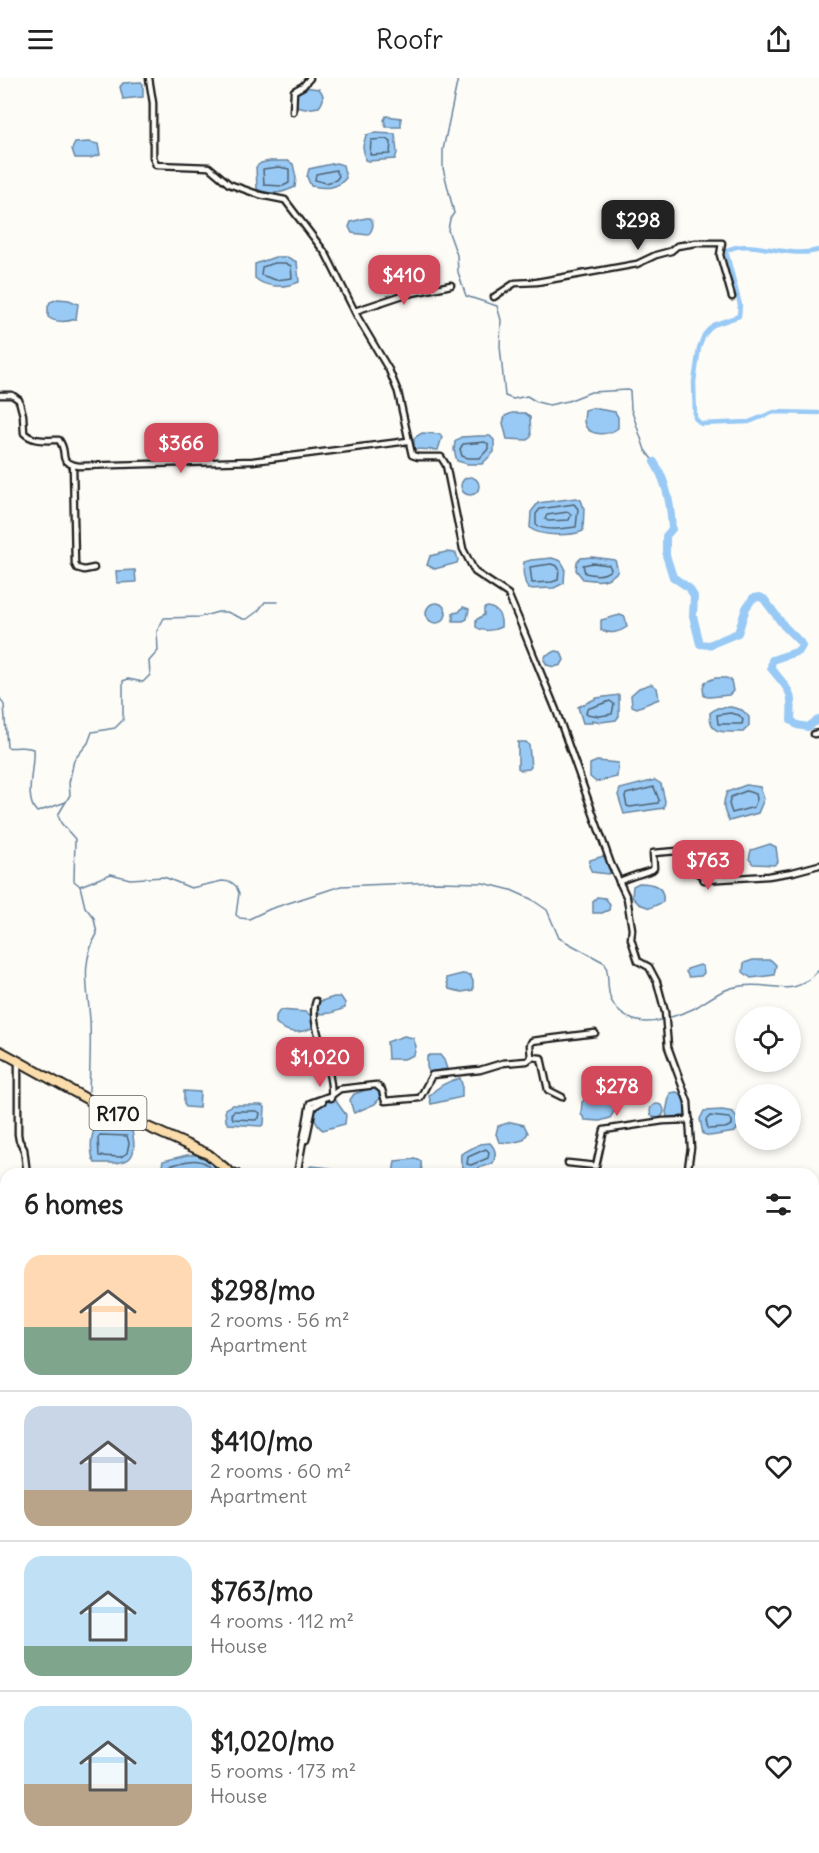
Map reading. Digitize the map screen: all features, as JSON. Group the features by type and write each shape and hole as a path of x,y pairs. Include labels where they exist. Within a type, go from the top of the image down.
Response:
{"main road":[{"name":"R170","path":"0,1051 94,1103 208,1154 225,1168"}],"street":[{"path":"148,78 153,103 153,157 156,165 209,167 228,184 260,195 285,200 326,254 389,370 398,392 412,455 441,457 446,465 463,549 474,572 508,594 556,711 611,864 627,898 632,929 631,939 638,961 649,967 657,982 665,1012 668,1047 688,1102 691,1148 688,1168"},
{"path":"293,112 294,91 310,78"},
{"path":"494,297 515,283 537,282 637,264 671,251 677,246 722,243 720,255 732,297"},
{"path":"355,311 403,294 451,285"},
{"path":"0,395 12,395 19,400 22,405 24,433 28,437 38,440 59,440 62,444 64,460 67,464 73,465 253,461 408,441"},
{"path":"73,465 75,564 77,568 84,570 94,568"},
{"path":"620,882 624,878 652,870 654,868 653,853 678,849 690,850 693,870 704,880 793,873 819,865"},
{"path":"316,1001 314,1005 317,1027 330,1074 332,1095"},
{"path":"531,1057 532,1041 595,1033"},
{"path":"299,1168 313,1107 331,1098 340,1089 376,1085 382,1090 385,1101 420,1098 432,1076 527,1061 531,1057 541,1058 548,1090 562,1097"},
{"path":"18,1062 18,1134 24,1149 26,1168"},
{"path":"568,1164 596,1166 604,1130 663,1121 690,1120"}],"water":[{"path":"141,82 143,97 123,99 120,87 123,83"},
{"path":"304,87 321,91 323,98 319,107 305,109 296,107 295,92"},
{"path":"386,116 401,118 401,127 386,127 384,120"},
{"path":"395,134 397,153 395,159 365,160 363,146 366,135"},
{"path":"75,143 98,144 100,155 75,158 72,149"},
{"path":"270,161 288,161 293,164 295,187 276,193 257,189 256,167"},
{"path":"336,163 343,165 346,178 342,182 330,187 311,186 307,177 309,169"},
{"path":"370,218 373,224 368,235 352,233 349,227 351,222"},
{"path":"275,257 287,257 297,262 299,282 276,286 265,284 255,278 255,264"},
{"path":"58,299 78,304 76,319 62,321 48,317 50,302"},
{"path":"592,408 615,412 618,417 618,428 604,434 589,430 584,421 585,410"},
{"path":"512,413 525,413 530,417 531,437 527,440 507,439 503,423 505,416"},
{"path":"422,433 440,434 442,437 438,450 414,449 414,438"},
{"path":"490,436 494,440 494,452 482,464 457,461 454,450 455,442 461,437"},
{"path":"466,477 474,477 479,482 477,493 466,495 461,490 461,482"},
{"path":"576,498 581,500 584,508 583,531 556,535 541,533 530,528 531,512 538,503"},
{"path":"446,552 456,553 457,563 435,569 427,565 430,556"},
{"path":"552,558 561,561 565,568 564,583 554,588 528,589 525,583 524,562"},
{"path":"581,558 615,560 618,571 598,581 583,579 576,570 577,562"},
{"path":"135,570 136,582 117,583 116,571"},
{"path":"436,603 443,606 446,613 443,620 436,623 429,620 426,613 429,606"},
{"path":"463,607 469,609 467,619 453,621 453,613 459,612"},
{"path":"488,607 499,614 501,627 482,630 476,627 476,620 484,615 484,608"},
{"path":"620,615 625,617 627,627 615,632 601,630 601,620"},
{"path":"556,651 561,652 564,660 561,665 554,667 547,665 544,660 546,655"},
{"path":"715,678 731,680 733,691 729,695 704,696 705,682"},
{"path":"651,684 657,688 659,699 637,708 632,706 631,695 639,688"},
{"path":"619,695 619,716 616,720 601,722 592,720 592,723 583,723 578,707 597,698"},
{"path":"731,707 742,710 749,717 749,726 743,732 724,732 712,726 710,713 717,708"},
{"path":"518,742 526,742 529,745 531,767 529,769 518,768"},
{"path":"597,761 618,763 617,777 596,782 590,777 590,764"},
{"path":"655,780 661,784 665,801 664,808 624,814 618,795 620,789"},
{"path":"746,785 760,787 764,799 758,813 729,821 724,807 727,792"},
{"path":"770,844 776,847 778,862 774,865 753,864 749,859 751,850"},
{"path":"715,846 727,847 733,864 726,874 710,876 695,869 694,858 700,852"},
{"path":"604,856 612,872 608,874 592,872 589,866 590,860"},
{"path":"639,883 657,886 662,892 663,902 650,908 639,904 632,897 633,886"},
{"path":"597,897 605,898 610,904 609,910 593,913 593,901"},
{"path":"753,960 771,960 776,965 774,975 751,978 743,972 744,963"},
{"path":"700,965 704,973 701,976 689,977 687,969"},
{"path":"462,974 470,975 473,990 462,992 449,989 446,978"},
{"path":"341,997 345,1008 320,1014 318,1002"},
{"path":"280,1010 306,1012 314,1018 312,1028 298,1032 285,1029 276,1023 276,1016"},
{"path":"404,1036 413,1038 416,1046 414,1055 404,1059 388,1059 387,1042"},
{"path":"440,1055 447,1069 429,1072 427,1057"},
{"path":"460,1078 462,1097 431,1104 429,1096 432,1093 443,1085"},
{"path":"372,1088 378,1090 380,1098 375,1104 354,1113 350,1100 354,1094"},
{"path":"184,1091 200,1092 199,1108 186,1107"},
{"path":"670,1093 682,1094 685,1116 667,1117"},
{"path":"588,1097 617,1100 617,1107 610,1118 600,1121 585,1120 581,1114 582,1102"},
{"path":"336,1101 346,1115 345,1124 323,1130 315,1120 315,1106 324,1102"},
{"path":"657,1104 662,1106 664,1111 662,1116 657,1118 652,1116 650,1111 652,1106"},
{"path":"232,1105 265,1107 264,1124 261,1126 228,1124 225,1109"},
{"path":"704,1111 733,1112 735,1132 710,1136 703,1134 700,1119"},
{"path":"511,1122 524,1125 528,1133 523,1140 511,1143 499,1142 496,1134 498,1126"},
{"path":"95,1129 132,1131 134,1151 131,1157 121,1162 95,1163 91,1146"},
{"path":"490,1143 494,1148 493,1163 479,1168 465,1168 461,1154 480,1144"},
{"path":"187,1155 204,1155 214,1161 216,1168 161,1168 163,1161"},
{"path":"415,1159 421,1161 422,1168 394,1168 395,1161"}],"waterway":[{"path":"458,78 443,150 443,168 454,213 448,230 457,255 458,272 466,296 497,306 501,320 500,346 505,396 513,399 527,396 549,405 591,392 628,390 630,391 631,409 645,450 654,462"},
{"path":"819,250 795,252 746,246 726,251 740,305 739,316 713,325 704,335 699,348 694,382 695,418 701,424 749,422 774,412 819,413"},
{"path":"654,462 668,494 671,511 672,529 666,536 666,555 673,577 689,588 694,596 693,616 700,644 709,645 738,633 746,608 753,598 764,599 802,646 799,651 772,660 771,668 786,686 790,696 791,720 797,725 808,727 819,719"},
{"path":"278,602 265,602 247,619 227,612 200,617 164,618 157,631 158,651 149,661 150,675 143,682 128,679 123,681 123,720 115,728 92,732 88,743 74,760 69,783 70,795 58,815 61,823 75,839 74,881 80,886 111,874 130,879 164,877 191,888 222,881 231,882 239,893 236,915 249,919 270,909 341,886 437,882 483,883 511,890 531,899 547,910 559,938 605,963 611,1000 621,1013 641,1022 664,1019"},
{"path":"0,698 4,705 7,747 33,749 30,791 33,806 37,812 66,802"},
{"path":"80,886 85,907 94,918 97,934 88,955 87,966 90,1029 89,1091"},
{"path":"668,1018 695,1008 728,989 753,985 791,987 800,985 819,970"}]}
